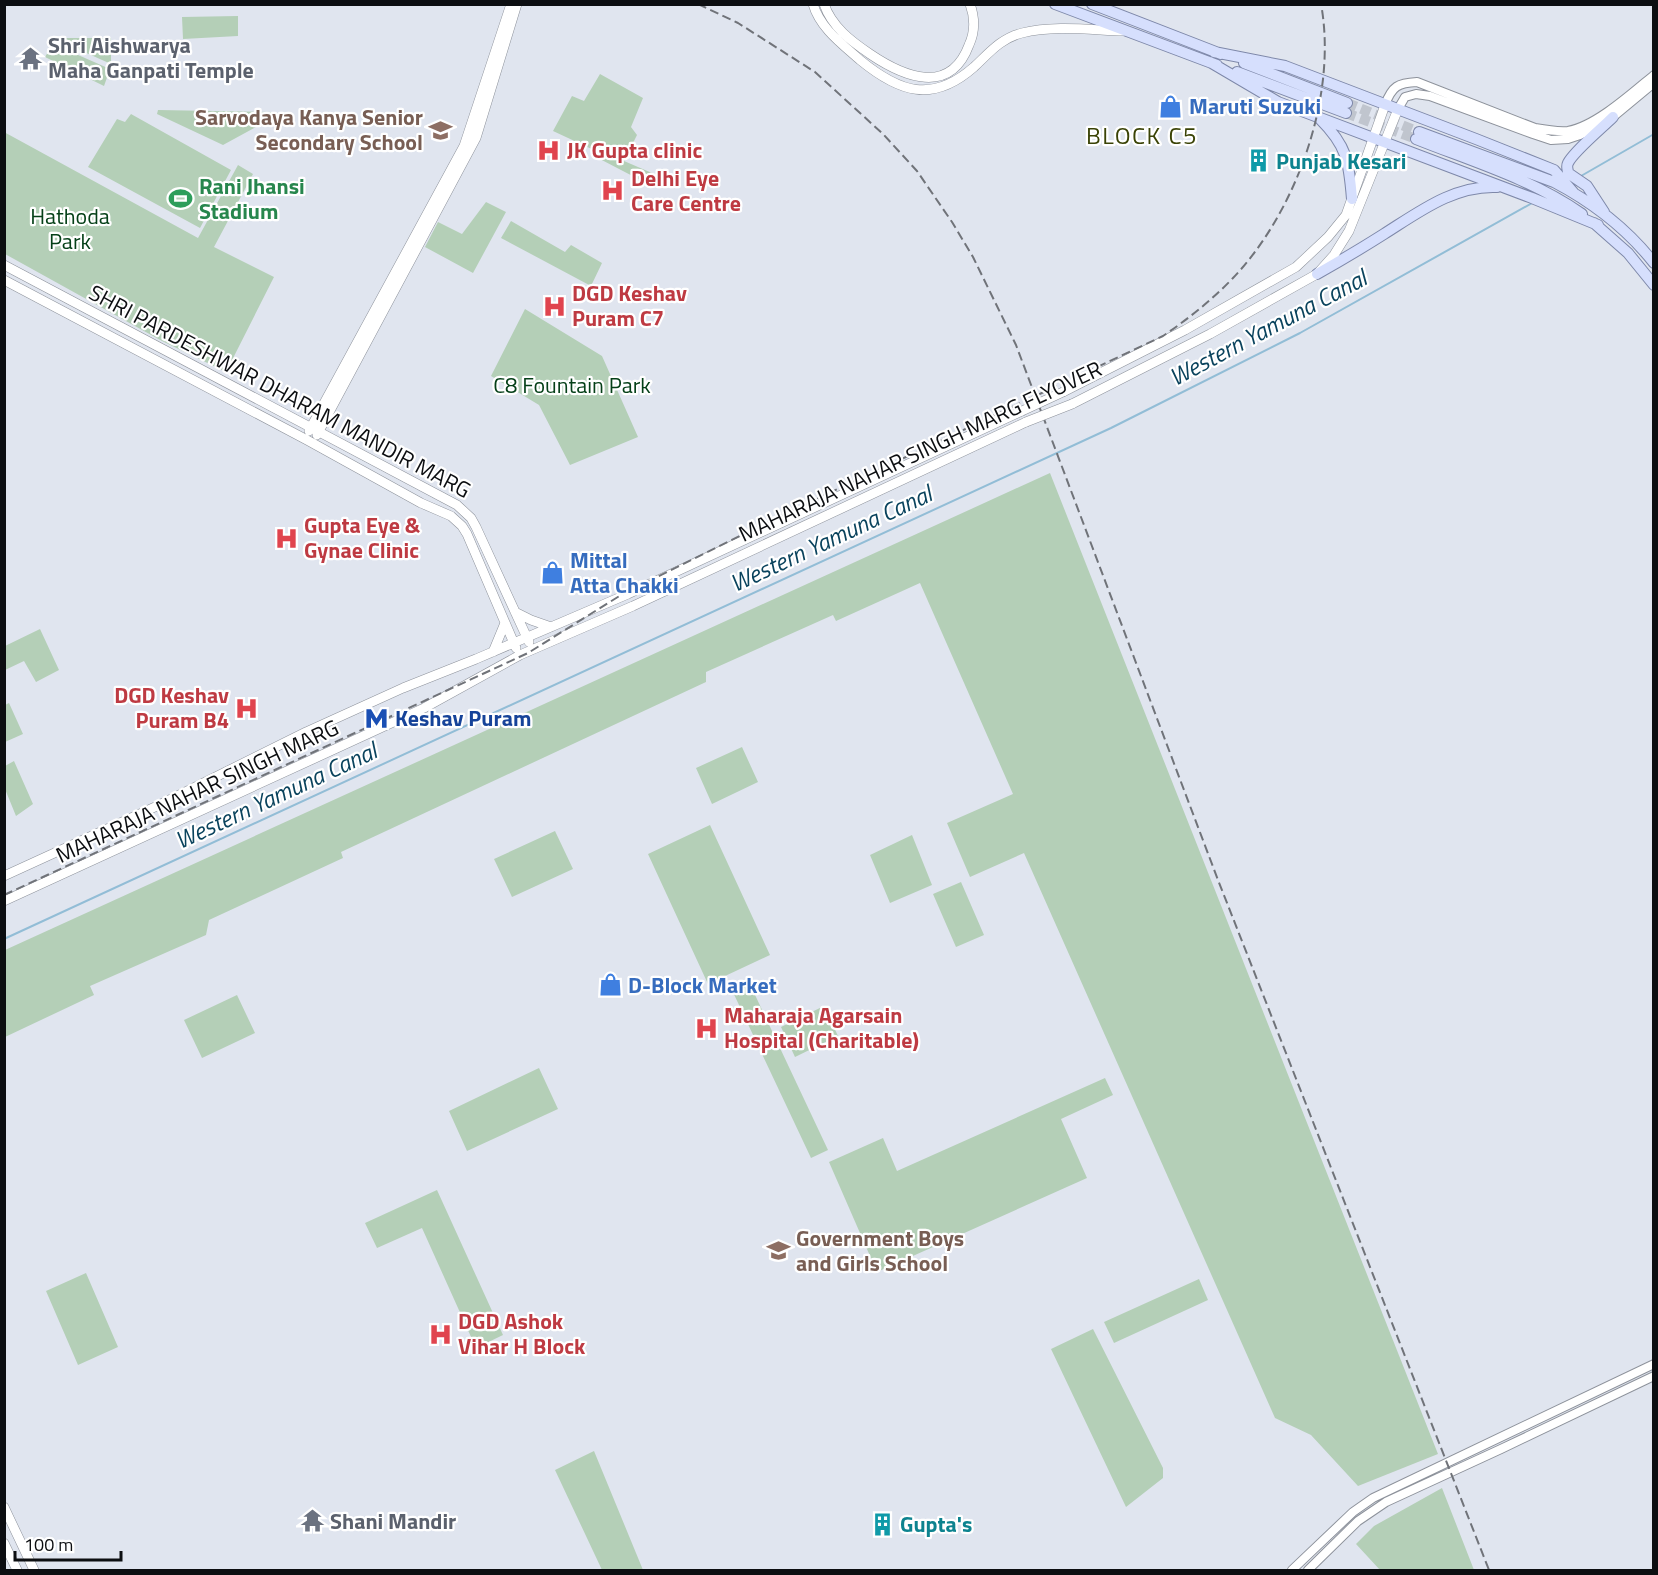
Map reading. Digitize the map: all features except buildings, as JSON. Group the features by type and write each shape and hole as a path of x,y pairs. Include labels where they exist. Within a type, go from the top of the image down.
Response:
{"main road":[{"path":"316,429 466,140 510,4"},
{"path":"309,440 476,138 517,4"},
{"path":"813,4 825,26 855,55 891,82 915,91 933,90 949,84 973,68 1008,37 1045,30 1126,31"},
{"path":"824,4 835,24 851,41 899,72 916,78 926,78 951,70 967,51 974,23 970,4"},
{"path":"1055,4 1126,31 1212,57 1285,66 1554,170 1573,192 1608,217 1653,263"},
{"path":"1092,4 1212,57 1347,108"},
{"path":"1212,57 1278,102 1532,198 1558,203"},
{"name":"MAHARAJA NAHAR SINGH MARG FLYOVER","path":"551,627 1074,386 1185,330 1296,267 1328,237 1346,215 1385,105"},
{"name":"MAHARAJA NAHAR SINGH MARG FLYOVER","path":"533,649 633,606 1026,422 1072,404 1295,288 1317,274 1334,255 1349,231 1398,109"},
{"path":"1317,117 1341,142 1347,160 1352,199"},
{"path":"1561,178 1568,163 1613,117"},
{"path":"1608,217 1587,186 1417,135 1540,189 1558,203 1598,225 1629,253 1653,285"},
{"path":"1317,274 1429,206 1455,193 1480,187 1506,188"},
{"name":"SHRI PARDESHWAR DHARAM MANDIR MARG","path":"4,265 457,505 476,527 533,649"},
{"name":"SHRI PARDESHWAR DHARAM MANDIR MARG","path":"4,280 309,440 422,503 451,516 467,534 520,655"},
{"path":"515,612 551,627"},
{"path":"493,652 505,623"},
{"name":"MAHARAJA NAHAR SINGH MARG","path":"4,876 157,806 306,732 403,688 551,627"},
{"name":"MAHARAJA NAHAR SINGH MARG","path":"4,901 424,708 533,649"},
{"path":"4,1507 34,1570"},
{"path":"4,1543 17,1570"}],"street":[{"path":"1385,105 1394,88 1402,83 1417,82 1535,128 1554,131 1570,130 1611,110 1653,75"},
{"path":"1398,109 1405,97 1416,94 1430,96 1551,140 1568,139 1613,117 1653,83"},
{"path":"1292,1570 1353,1512 1373,1498 1653,1364"},
{"path":"1308,1570 1358,1521 1386,1502 1653,1376"}],"green space":[{"path":"238,16 238,36 183,39 182,17"},
{"path":"53,38 111,38 111,64"},
{"path":"53,44 110,69 104,86 45,57"},
{"path":"600,74 643,98 631,127 637,135 624,161 652,173 646,183 596,157 596,151 553,131 572,96 584,101"},
{"path":"158,110 274,112 256,127 223,145 157,114"},
{"name":"Rani Jhansi Stadium","path":"131,114 231,170 200,228 88,167 117,119 125,122"},
{"name":"Hathoda Park","path":"4,132 198,238 238,165 253,174 214,247 274,277 226,372 162,341 5,254"},
{"path":"486,202 506,212 473,273 425,247 438,222 462,234"},
{"path":"511,221 565,252 571,245 602,263 591,286 501,238"},
{"name":"C8 Fountain Park","path":"525,309 602,356 638,437 570,465 539,405 491,376"},
{"path":"1050,473 1438,1454 1358,1486 1311,1435 1275,1418 1024,853 970,877 947,823 1013,794 920,583 836,621 833,615 706,672 706,682 341,852 343,858 209,920 206,935 90,986 94,995 5,1037 5,950"},
{"path":"40,629 59,670 36,682 24,661 5,670 5,646"},
{"path":"9,703 23,734 5,742 5,705"},
{"path":"742,747 758,782 712,804 696,768"},
{"path":"14,761 33,804 16,816 5,789 5,766"},
{"path":"710,825 770,955 708,984 648,854"},
{"path":"555,831 573,869 512,897 494,859"},
{"path":"912,835 932,885 890,903 870,855"},
{"path":"961,882 984,935 956,947 933,894"},
{"path":"748,980 828,1150 811,1158 731,988"},
{"path":"237,995 255,1033 202,1058 184,1020"},
{"path":"824,1006 838,1036 795,1057 781,1027"},
{"path":"539,1068 558,1109 467,1151 449,1111"},
{"path":"1105,1078 1113,1095 1061,1119 1087,1178 877,1272 829,1162 883,1138 897,1171"},
{"path":"437,1190 503,1335 476,1348 422,1228 377,1248 365,1223"},
{"path":"86,1273 118,1347 78,1365 46,1291"},
{"path":"1199,1279 1208,1300 1114,1343 1104,1322"},
{"path":"1093,1329 1163,1468 1163,1478 1126,1507 1051,1349"},
{"path":"594,1451 643,1570 602,1570 555,1470"},
{"path":"1442,1488 1474,1570 1380,1570 1356,1544 1374,1526"}],"waterway":[{"name":"Western Yamuna Canal","path":"1581,176 1654,134"},
{"name":"Western Yamuna Canal","path":"4,939 1111,428 1300,333 1534,202"}],"tunnel":[{"path":"1347,103 1419,132"},
{"path":"1346,113 1416,139"}],"railway":[{"path":"698,4 738,23 815,72 883,134 917,171 973,257 1016,345 1218,880 1489,1570"},
{"path":"4,895 528,653 621,595 774,519 1163,336 1200,309 1233,278 1256,251 1293,187 1307,151 1317,114 1323,76 1325,39 1321,4"}],"place":[{"name":"Shri Aishwarya Maha Ganpati Temple","path":"30,58"},
{"name":"Maruti Suzuki","path":"1171,106"},
{"name":"Sarvodaya Kanya Senior Secondary School","path":"441,130"},
{"name":"JK Gupta clinic","path":"549,150"},
{"name":"Punjab Kesari","path":"1258,161"},
{"name":"Delhi Eye Care Centre","path":"613,191"},
{"name":"Rani Jhansi Stadium","path":"181,199"},
{"name":"DGD Keshav Puram C7","path":"554,306"},
{"name":"Gupta Eye & Gynae Clinic","path":"286,538"},
{"name":"Mittal Atta Chakki","path":"552,573"},
{"name":"DGD Keshav Puram B4","path":"247,708"},
{"name":"Keshav Puram","path":"377,718"},
{"name":"D-Block Market","path":"610,985"},
{"name":"Maharaja Agarsain Hospital (Charitable)","path":"706,1028"},
{"name":"Government Boys and Girls School","path":"778,1251"},
{"name":"DGD Ashok Vihar H Block","path":"440,1334"},
{"name":"Shani Mandir","path":"312,1521"},
{"name":"Gupta's","path":"882,1524"}],"district":[{"name":"BLOCK C5","path":"1142,136"}]}
